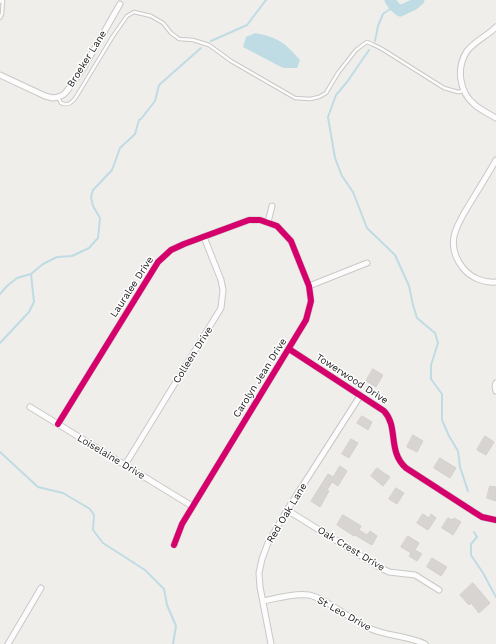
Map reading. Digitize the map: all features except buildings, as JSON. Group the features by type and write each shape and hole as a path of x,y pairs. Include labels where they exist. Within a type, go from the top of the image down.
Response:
{"street":[{"name":"Broeker Lane","path":"58,97 67,91 84,67 120,4"},
{"path":"496,27 472,46 464,57 460,70 461,84 469,99 474,104 496,118"},
{"path":"0,75 45,96 52,98 58,97"},
{"path":"496,160 456,226 454,241 456,256 464,269 478,279 486,282 496,282"},
{"path":"268,222 272,206"},
{"name":"Lauralee Drive","path":"58,424 158,262 171,250 249,220 268,222"},
{"name":"Carolyn Jean Drive","path":"174,545 180,528 192,506 306,320 310,301 310,286 291,240 277,226 268,222"},
{"name":"Colleen Drive","path":"125,465 221,308 223,290 221,280 204,237"},
{"path":"310,286 367,263"},
{"name":"Towerwood Drive","path":"289,349 384,411 388,416 396,454 400,463 406,468 482,517 496,520"},
{"path":"496,383 496,391"},
{"name":"Red Oak Lane","path":"271,644 260,587 259,573 262,559 268,544 287,510 360,396"},
{"name":"Loiselaine Drive","path":"30,407 192,506"},
{"name":"Oak Crest Drive","path":"287,510 379,568 389,572 415,576 439,590"},
{"path":"8,644 41,588"},
{"name":"St Leo Drive","path":"263,601 292,596 310,596 320,600 368,628 405,641 425,644"}],"lane":[{"path":"0,18 2,14 1,1"},
{"path":"58,97 61,103 64,104 72,102 76,98 113,36 127,16 134,12 151,16 163,23 171,33 179,39 193,40 208,46 295,98 310,99 319,97 326,93 338,73 356,50 367,42 382,49 444,88 458,92 464,90"}],"water":[{"path":"255,33 276,39 290,49 300,60 297,68 283,68 243,47 246,37"}],"waterway":[{"path":"211,41 247,25 266,0"},
{"path":"390,0 400,11 413,5 419,0"},
{"path":"375,41 378,26 383,14 394,6"},
{"path":"0,294 17,278 31,274 43,264 57,257 72,256 89,248 98,238 100,218 93,206 91,197 93,190 112,170 120,148 135,134 139,120 155,101 159,85 201,48"},
{"path":"369,50 336,95 328,117 335,158 342,176 353,192 367,228 395,255 409,286 417,318 435,333 438,343 431,365 431,379 442,394 442,420 458,451 460,467 468,491"},
{"path":"0,343 29,312 34,302 31,274"},
{"path":"0,452 38,487 63,493 90,509 94,515 93,530 103,543 145,570 164,589 167,605 176,626 173,644"},
{"path":"474,532 477,537 471,544 471,555 496,597"}],"cycle path":[{"path":"58,424 158,262 171,250 249,220 260,220 277,226 291,241 309,286 311,301 306,320 182,524 174,545"},
{"path":"289,349 384,411 391,424 397,454 400,461 406,468 482,517 496,520"}]}
